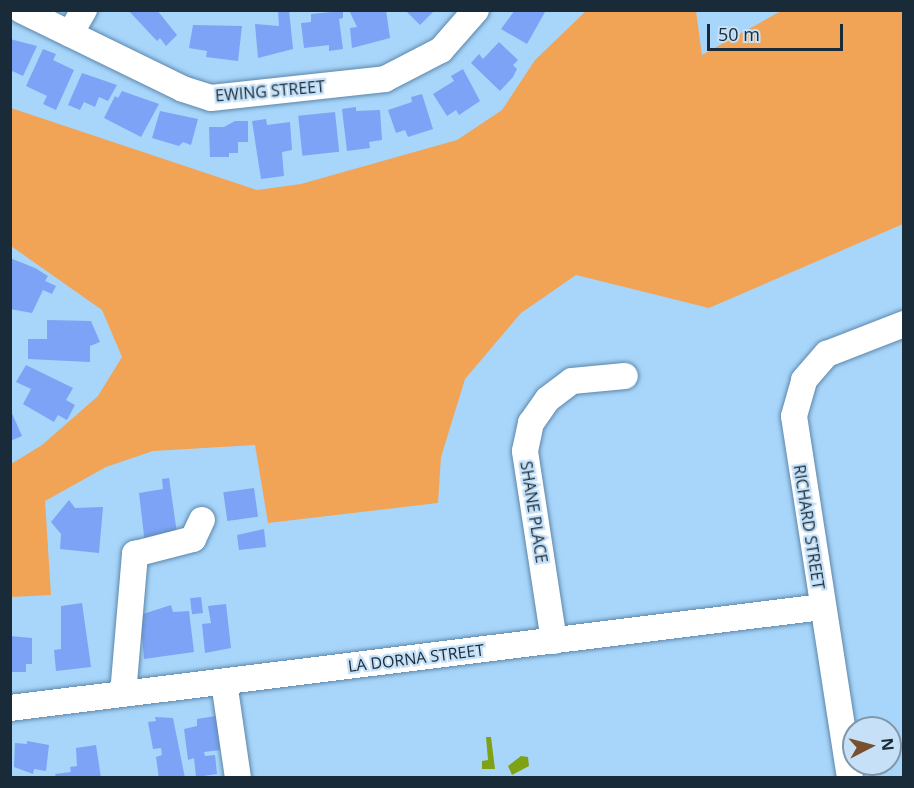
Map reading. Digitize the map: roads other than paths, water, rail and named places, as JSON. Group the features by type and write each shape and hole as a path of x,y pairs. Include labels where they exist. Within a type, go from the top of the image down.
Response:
{"street":[{"name":"EWING STREET","path":"21,10 183,89 211,98 385,80 441,50 476,10"},
{"path":"70,34 84,10"},
{"name":"RICHARD STREET","path":"850,777 794,429 795,404 804,380 827,354 898,326"},
{"name":"SHANE PLACE","path":"554,641 525,451 531,423 548,399 572,381 625,376"},
{"path":"123,694 135,554 193,539 202,520"},
{"name":"LA DORNA STREET","path":"10,708 822,607"},
{"path":"224,682 238,777"}]}
